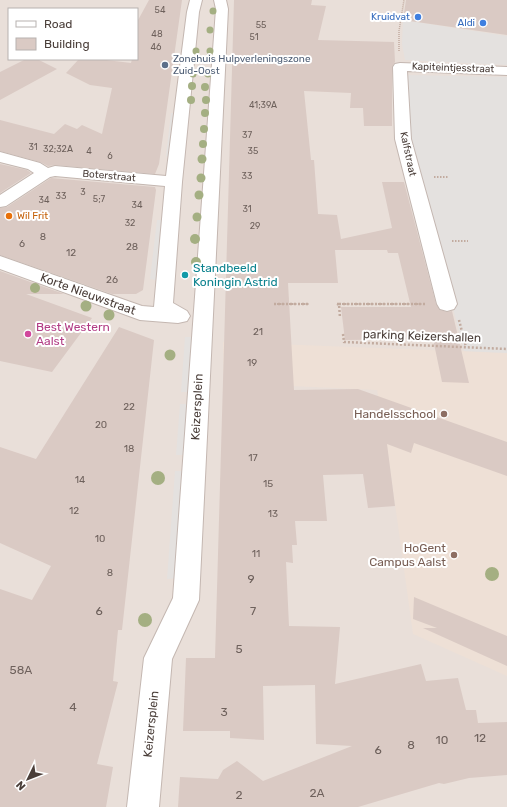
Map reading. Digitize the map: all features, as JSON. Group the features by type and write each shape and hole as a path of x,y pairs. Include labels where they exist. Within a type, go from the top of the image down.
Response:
{"street":[{"name":"Keizersplein","path":"143,807 158,658 186,600 222,9 220,0"},
{"path":"178,316 163,306 174,182 197,1"},
{"name":"Kapiteintjesstraat","path":"400,67 507,70"},
{"name":"Kalfstraat","path":"400,67 403,139 447,304"},
{"path":"0,157 34,166 45,173 0,202"},
{"name":"Boterstraat","path":"45,173 55,171 174,182"},
{"name":"Korte Nieuwstraat","path":"0,262 140,313 178,316 203,314"}],"path":[{"path":"400,67 399,32 404,0"},
{"path":"274,304 309,304"},
{"path":"340,318 338,304 447,304"},
{"name":"parking Keizershallen","path":"343,334 344,342 507,348"}],"shaded area":[{"path":"0,0 507,0 507,807 0,807"},
{"path":"403,20 507,36 507,65 405,60 402,44"},
{"path":"404,75 507,77 507,353 464,351 409,138"},
{"path":"171,113 176,113 170,158 166,156"},
{"path":"157,220 163,220 156,280 150,279"},
{"path":"185,337 195,337 191,392 181,392"},
{"path":"223,342 507,353 507,676 413,634 386,439 377,390 224,383"},
{"path":"180,404 191,404 187,455 176,455"},
{"path":"175,471 186,471 180,578 167,579"}],"building":[{"path":"149,0 182,0 159,164 155,174 55,165 48,166 40,162 0,151 0,120 54,134 65,124 77,129 82,125 102,134 112,88 90,85 66,73 78,60 106,60 131,63 132,60 138,60 138,20"},
{"path":"234,0 312,0 311,5 326,6 318,40 394,42 395,62 392,67 392,126 364,126 363,108 350,108 351,93 304,91 311,160 314,160 318,214 337,215 341,239 392,228 382,182 404,182 436,304 440,310 447,312 452,311 469,383 442,382 433,339 345,340 341,307 411,307 398,253 388,253 387,250 335,250 338,283 288,283 294,390 358,389 507,442 507,476 414,443 411,453 387,444 395,506 368,508 363,474 323,475 327,521 295,521 297,545 292,545 293,563 286,562 289,626 340,627 335,684 421,664 426,681 458,678 466,710 476,710 478,723 507,722 507,775 469,778 444,784 439,783 358,807 178,807 180,777 218,779 223,770 237,761 263,781 352,746 316,744 315,685 263,686 264,740 230,738 230,731 183,731 186,658 215,658"},
{"path":"406,0 507,0 507,35 403,20"},
{"path":"24,60 39,60 57,69 0,100 0,72"},
{"path":"0,164 27,170 31,173 0,193"},
{"path":"51,178 155,187 156,190 143,290 136,294 112,294 0,255 0,208 7,207"},
{"path":"0,271 64,294 26,294 92,318 52,372 0,361"},
{"path":"119,327 154,340 122,630 118,630 113,681 118,682 97,764 113,767 106,807 0,807 0,589 32,600 51,566 0,543 0,447 36,459"},
{"path":"414,597 507,636 507,666 423,628 437,628 413,619"}],"place":[{"name":"Kruidvat","path":"418,17"},
{"name":"Aldi","path":"483,23"},
{"name":"Zonehuis Hulpverleningszone Zuid-Oost","path":"165,65"},
{"name":"Wil Frit","path":"9,216"},
{"name":"Standbeeld Koningin Astrid","path":"185,275"},
{"name":"Best Western Aalst","path":"28,334"},
{"name":"Handelsschool","path":"444,414"},
{"name":"HoGent Campus Aalst","path":"454,555"}]}
